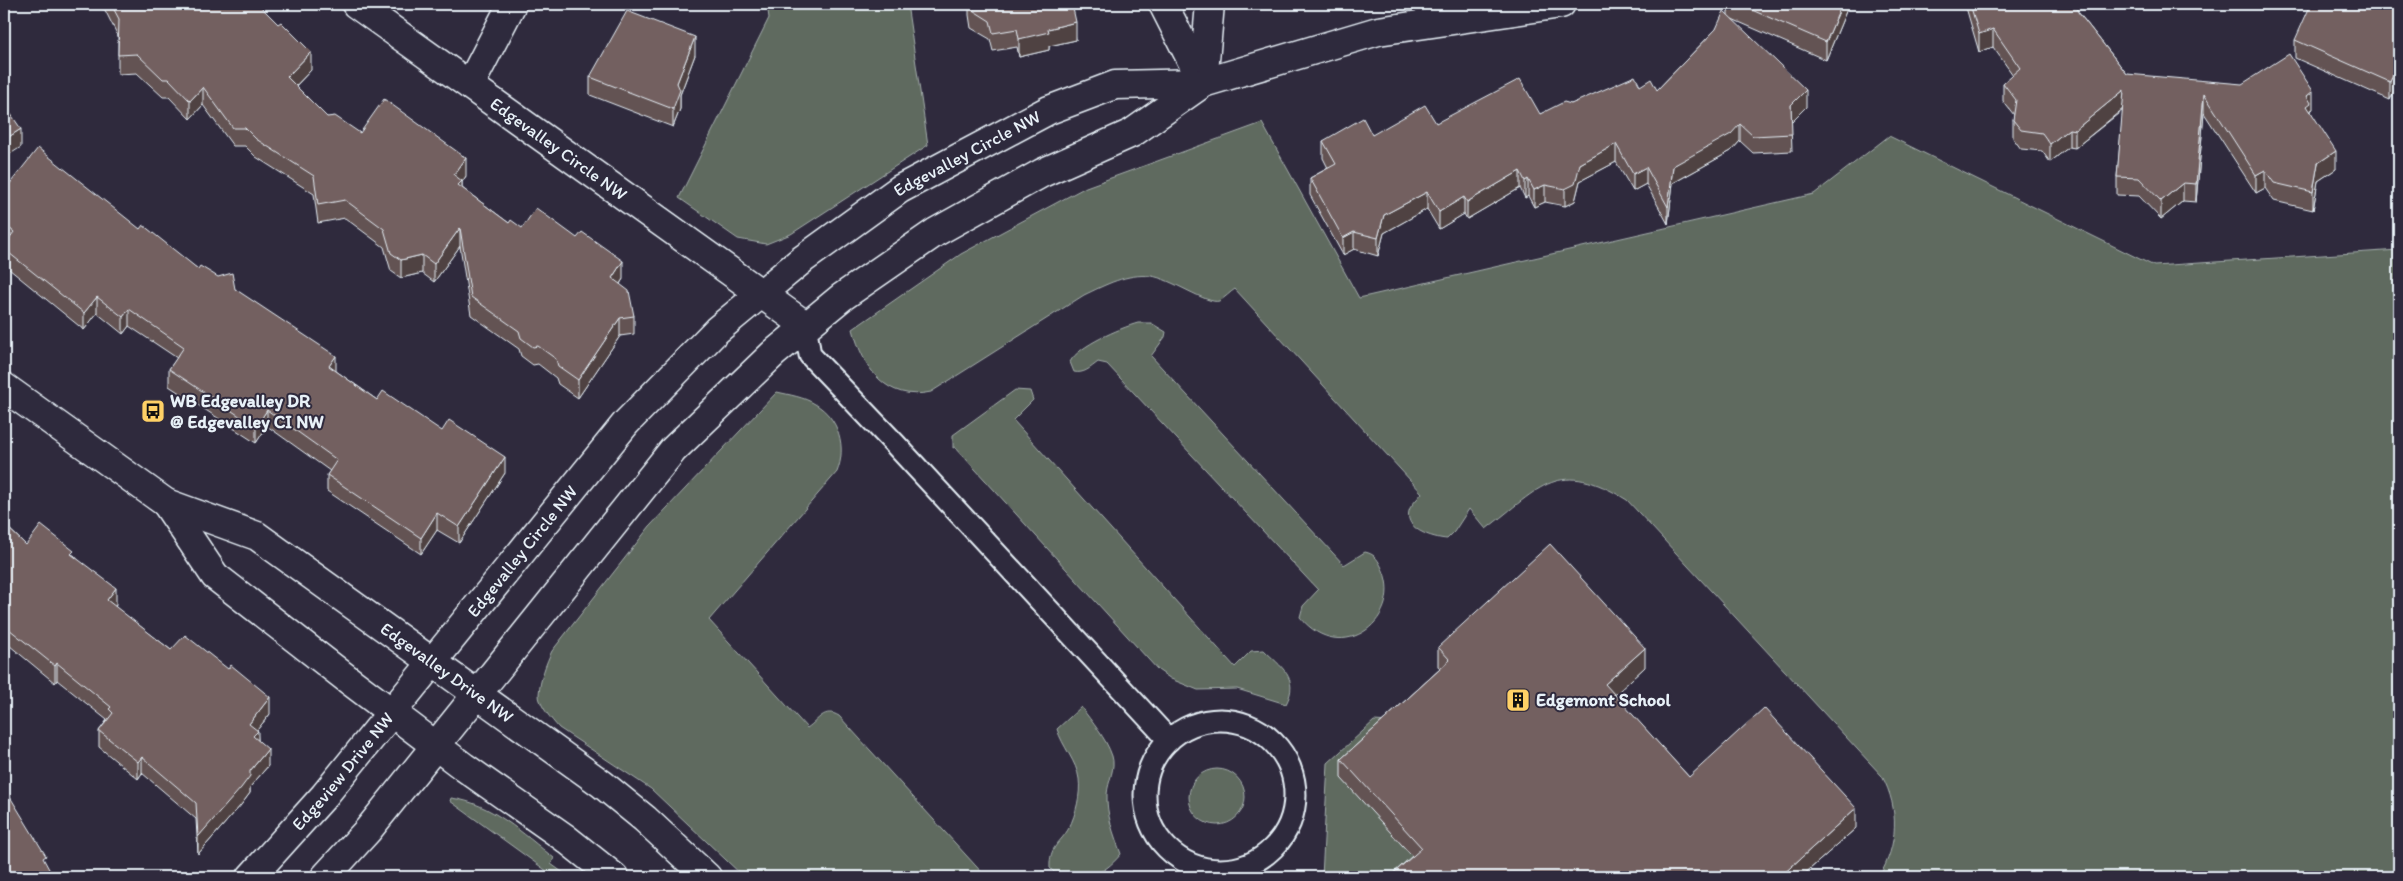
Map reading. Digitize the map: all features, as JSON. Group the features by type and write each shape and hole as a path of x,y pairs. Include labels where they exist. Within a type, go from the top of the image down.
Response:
{"street":[{"name":"Edgevalley Circle NW","path":"356,4 806,325"},
{"path":"470,85 512,4"},
{"path":"1163,4 1203,83"},
{"path":"1203,83 1210,4"},
{"name":"Edgevalley Circle NW","path":"432,662 626,423 717,330 803,259 900,189 1049,110 1116,86 1203,83 1378,31 1561,4"},
{"name":"Edgevalley Circle NW","path":"476,694 673,450 732,392 806,325 890,262 936,232 1042,173 1132,134 1203,83"},
{"name":"Edgevalley Drive NW","path":"4,387 166,503 257,536 602,784 645,819 707,877"},
{"name":"Edgevalley Drive NW","path":"166,503 216,576 392,712 565,838 614,877"},
{"name":"Edgeview Drive NW","path":"251,877 324,796 432,662"},
{"path":"325,877 368,830 476,694"}],"lane":[{"path":"806,325 810,355 1169,740"},
{"path":"1228,721 1249,726 1267,737 1277,747 1292,772 1295,794 1293,815 1284,835 1270,852 1251,863 1230,870 1216,870 1187,863 1169,851 1156,835 1150,822 1145,795 1148,775 1156,756 1169,740 1187,728 1207,722 1228,721"}],"green space":[{"path":"767,4 907,4 928,145 791,234 766,244 738,239 679,198 769,18"},
{"path":"1262,123 1359,298 1814,194 1889,136 2154,266 2399,250 2399,877 1879,877 1890,852 1894,827 1892,802 1882,776 1627,500 1603,487 1584,480 1567,479 1551,483 1537,490 1486,529 1469,509 1454,532 1447,539 1434,537 1420,531 1410,522 1408,515 1410,508 1422,493 1235,289 1221,300 1214,301 1168,281 1151,276 1133,276 1116,281 1084,295 931,392 915,394 901,392 889,387 870,369 857,343 853,329 961,254 1086,187"},
{"path":"1138,323 1151,323 1166,332 1165,337 1151,356 1344,565 1365,552 1377,559 1387,585 1385,603 1378,618 1366,630 1351,637 1334,638 1317,632 1300,617 1303,606 1318,590 1107,364 1098,362 1084,371 1074,372 1070,362 1081,350 1111,333"},
{"path":"1015,390 1030,391 1033,400 1013,420 1235,667 1251,651 1264,650 1282,668 1290,680 1291,687 1286,704 1237,689 1198,690 1171,679 1158,670 955,447 953,448 953,435"},
{"path":"777,392 797,396 811,402 830,417 839,434 841,443 840,462 837,472 709,620 807,728 825,714 829,713 839,716 986,877 744,877 651,789 559,728 546,712 539,698 541,683 552,651 650,526"},
{"path":"1081,707 1102,737 1112,756 1113,765 1107,802 1111,824 1121,854 1107,868 1100,872 1078,877 1059,877 1050,868 1051,855 1072,822 1077,804 1079,779 1075,766 1057,729"},
{"path":"1374,721 1390,722 1413,857 1411,877 1322,877 1328,763"},
{"path":"1217,769 1228,771 1237,777 1243,786 1245,797 1243,808 1237,817 1228,823 1217,825 1206,823 1197,817 1191,808 1189,797 1191,786 1197,777 1206,771"},
{"path":"451,798 480,806 506,821 554,858 551,864 569,877 555,877 450,801"}],"building":[{"path":"111,4 258,4 278,24 281,22 311,52 287,77 327,117 335,116 360,133 384,99 466,158 454,175 462,181 458,185 509,223 511,220 522,228 536,208 577,238 582,232 623,261 612,278 629,291 634,316 620,318 578,380 558,366 556,359 538,346 533,347 521,338 519,331 471,297 460,228 434,264 422,255 401,260 391,253 384,229 345,200 318,205 314,176 256,139 245,128 233,128 203,87 190,101 169,79 163,79 137,54 118,55 119,19"},
{"path":"970,4 1072,4 1076,22 1048,29 1049,32 1019,39 1017,29 993,33 990,21 971,9"},
{"path":"1738,4 1842,4 1826,42"},
{"path":"1970,4 2076,4 2078,12 2127,74 2242,84 2289,54 2313,91 2307,96 2311,103 2307,106 2336,151 2318,163 2313,192 2274,183 2265,170 2256,175 2204,94 2196,184 2183,183 2161,201 2139,178 2117,177 2124,90 2075,130 2069,129 2050,144 2042,133 2021,130 2013,120 2016,100 2003,83 2020,68 1993,29 1979,34"},
{"path":"2311,4 2399,4 2399,70 2394,72 2390,82 2295,40"},
{"path":"627,11 695,37 677,83 680,90 673,109 590,77"},
{"path":"1724,11 1806,90 1791,105 1792,134 1753,136 1740,124 1731,134 1673,166 1668,207 1646,167 1633,174 1616,144 1580,164 1575,184 1565,189 1545,185 1534,190 1528,179 1525,181 1520,171 1467,202 1464,197 1439,212 1427,192 1384,215 1378,238 1354,232 1343,238 1310,178 1336,164 1323,141 1363,118 1372,135 1425,105 1436,123 1520,79 1540,114 1564,102 1571,104 1635,76 1640,86 1651,79 1657,90 1716,29"},
{"path":"4,104 21,129 4,140"},
{"path":"38,148 140,229 143,225 198,269 200,266 218,277 232,273 235,289 336,356 329,366 377,400 383,391 442,431 449,420 505,457 459,527 437,513 421,538 327,475 337,460 267,410 256,427 169,369 184,347 129,309 123,317 97,297 84,313 4,249 4,245 14,232 4,224 4,191"},
{"path":"4,524 26,545 41,525 74,551 71,554 116,588 107,600 171,650 185,635 228,669 231,665 270,697 249,724 258,731 253,736 268,749 250,771 250,776 241,788 198,837 196,803 142,757 138,762 99,731 113,713 109,709 111,707 57,663 55,666 4,625"},
{"name":"Edgemont School","path":"1550,544 1645,648 1605,684 1689,777 1764,708 1856,808 1780,877 1389,877 1422,848 1341,759 1450,660 1438,647"},
{"path":"4,787 46,856 43,858 50,871 47,873 49,877 4,877"}],"place":[{"name":"WB Edgevalley DR @ Edgevalley CI NW","path":"153,411"},
{"name":"Edgemont School","path":"1518,700"}]}
